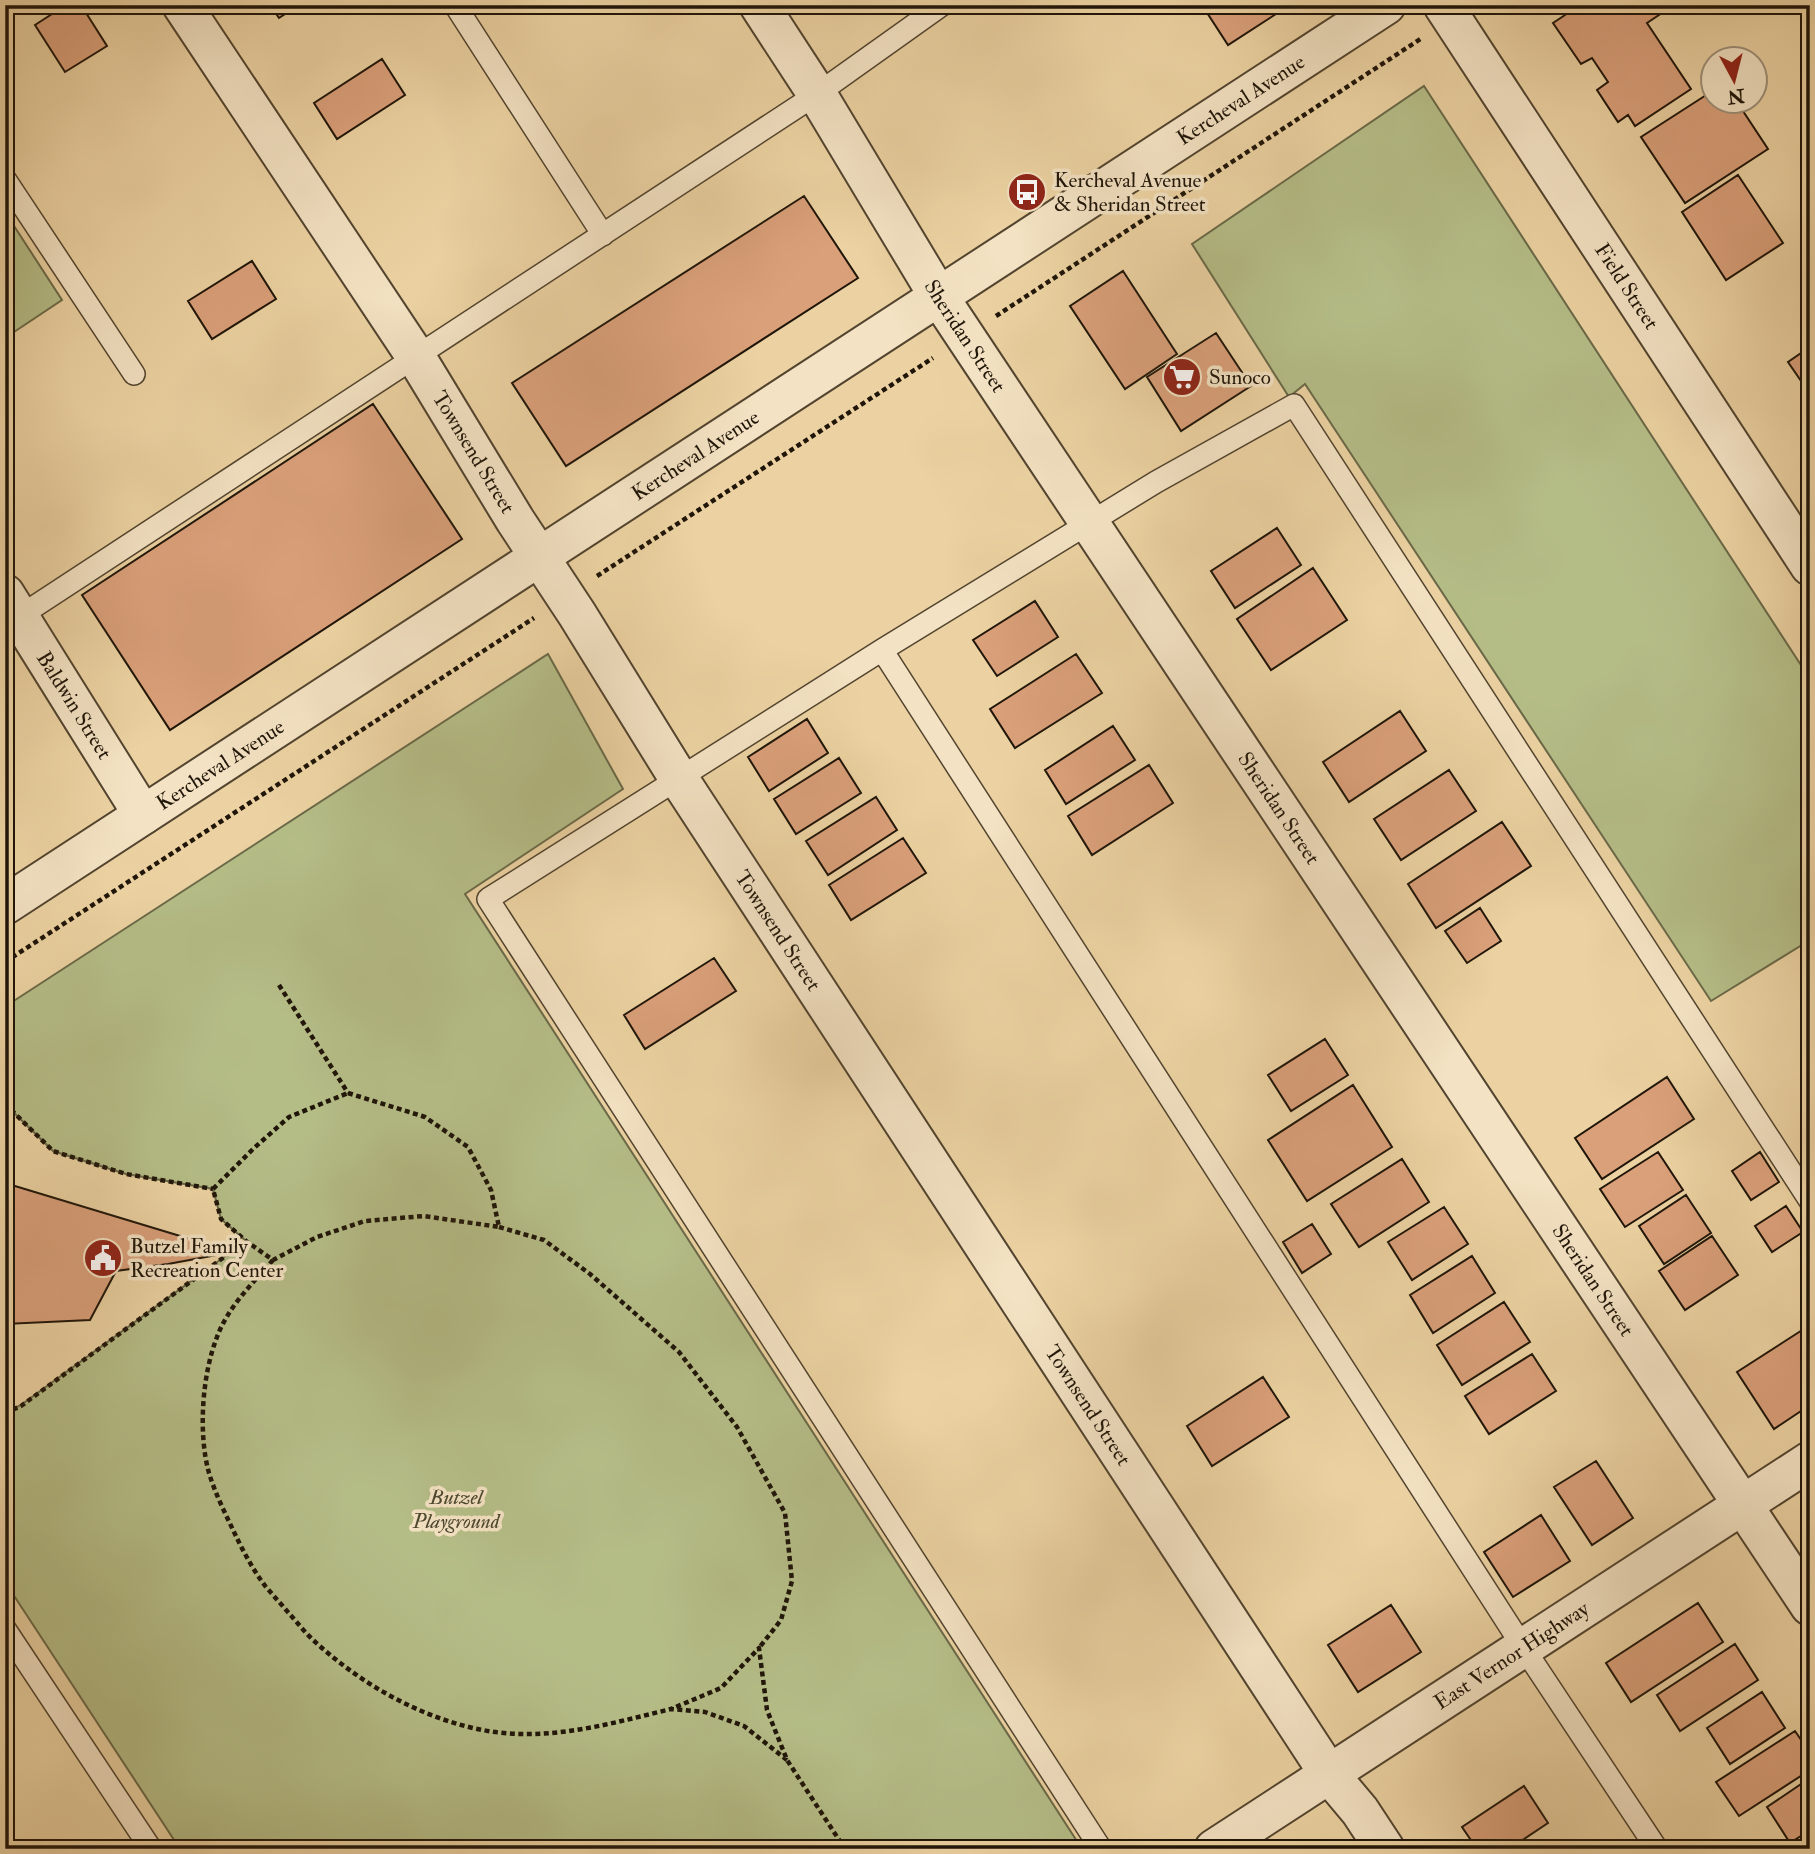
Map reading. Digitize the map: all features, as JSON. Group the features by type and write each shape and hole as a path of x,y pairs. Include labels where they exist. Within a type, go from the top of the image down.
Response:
{"street":[{"name":"Townsend Street","path":"182,5 416,357 679,779 1329,1774 1360,1811 1385,1849"},
{"name":"Sheridan Street","path":"759,5 817,94 965,337 1810,1606"},
{"name":"Kercheval Avenue","path":"5,905 1386,5"},
{"name":"Field Street","path":"1448,12 1810,566"},
{"name":"Baldwin Street","path":"12,605 143,815"},
{"name":"East Vernor Highway","path":"1213,1849 1810,1461"}],"lane":[{"path":"455,5 603,234"},
{"path":"12,605 416,357 817,94 942,5"},
{"path":"5,179 134,374"},
{"path":"1101,1849 488,899 882,650 1156,482 1294,405 1810,1201"},
{"path":"882,650 1523,1647 1657,1849"},
{"path":"5,1629 151,1849"}],"path":[{"path":"5,962 965,337 1448,12"},
{"path":"279,985 348,1093"},
{"path":"213,1189 289,1117 348,1093 425,1117 468,1147 491,1190 499,1227"},
{"path":"5,1104 53,1151 126,1174 213,1189"},
{"path":"213,1189 221,1219 273,1260"},
{"path":"424,1216 499,1227 544,1240 590,1274 678,1352 737,1427 785,1513 792,1581 781,1620 721,1688 671,1709 552,1734 517,1735 473,1728 432,1715 389,1696 335,1659 310,1637 265,1586 244,1554 209,1472 202,1425 205,1382 217,1336 241,1295 273,1260 317,1237 365,1221 424,1216"},
{"path":"5,1413 20,1406 246,1241"},
{"path":"759,1648 767,1710 787,1760 845,1849"},
{"path":"671,1709 705,1712 744,1726 787,1760"}],"green space":[{"path":"1424,86 1810,679 1810,940 1711,1001 1305,384 1289,397 1192,244"},
{"path":"5,212 62,300 5,338"},
{"name":"Butzel Playground","path":"548,654 623,789 465,894 1082,1849 180,1849 5,1582 5,1413 21,1405 246,1241 221,1219 213,1189 126,1174 53,1151 5,1104 5,1023 9,1004"}],"building":[{"path":"66,5 81,5 107,46 65,72 35,25"},
{"path":"270,5 299,5 279,18"},
{"path":"1202,5 1290,5 1228,45"},
{"path":"1558,5 1674,5 1647,23 1691,89 1635,126 1628,115 1618,122 1597,90 1608,82 1592,58 1581,64 1553,23 1565,15"},
{"path":"382,59 405,95 337,139 314,103"},
{"path":"1700,99 1700,116 1746,116 1768,149 1685,203 1641,137"},
{"path":"1738,175 1783,243 1726,280 1682,212"},
{"path":"804,196 858,278 566,466 512,383"},
{"path":"252,261 276,299 212,339 188,301"},
{"path":"1123,271 1177,354 1125,389 1070,306"},
{"path":"1216,333 1251,386 1181,431 1147,377"},
{"path":"1810,347 1810,394 1788,362"},
{"path":"373,404 462,539 170,730 82,595"},
{"path":"1277,528 1301,565 1235,608 1211,571"},
{"path":"1313,568 1347,620 1271,670 1237,619"},
{"path":"1035,601 1058,637 997,676 973,640"},
{"path":"1076,654 1102,693 1015,748 990,709"},
{"path":"1400,711 1426,751 1349,802 1323,762"},
{"path":"807,719 828,753 769,791 748,757"},
{"path":"1113,726 1135,760 1066,804 1045,770"},
{"path":"839,758 861,793 796,834 774,799"},
{"path":"1149,765 1173,803 1092,855 1068,816"},
{"path":"1449,770 1476,811 1401,860 1374,819"},
{"path":"876,797 897,830 828,875 806,841"},
{"path":"1502,822 1531,866 1436,928 1408,884"},
{"path":"903,838 926,873 851,920 829,885"},
{"path":"1480,908 1501,941 1467,963 1445,931"},
{"path":"714,958 736,991 645,1049 624,1015"},
{"path":"1325,1039 1348,1075 1291,1111 1268,1075"},
{"path":"1667,1077 1694,1119 1602,1179 1575,1138"},
{"path":"1353,1085 1392,1147 1307,1201 1268,1140"},
{"path":"1658,1152 1683,1190 1625,1227 1600,1189"},
{"path":"1760,1152 1779,1182 1751,1200 1732,1171"},
{"path":"1402,1159 1429,1202 1359,1247 1331,1204"},
{"name":"Butzel Family Recreation Center","path":"5,1183 233,1252 116,1271 90,1320 5,1324"},
{"path":"1686,1195 1711,1233 1664,1264 1639,1226"},
{"path":"1786,1206 1803,1232 1772,1252 1755,1226"},
{"path":"1444,1207 1468,1244 1412,1280 1388,1242"},
{"path":"1312,1224 1331,1254 1302,1273 1283,1242"},
{"path":"1712,1236 1738,1275 1685,1310 1659,1271"},
{"path":"1472,1256 1495,1293 1433,1333 1410,1295"},
{"path":"1504,1302 1530,1342 1462,1385 1437,1345"},
{"path":"1810,1325 1810,1405 1774,1429 1737,1372"},
{"path":"1532,1354 1556,1391 1489,1434 1465,1396"},
{"path":"1263,1377 1289,1417 1212,1466 1187,1426"},
{"path":"1596,1461 1633,1518 1592,1545 1554,1487"},
{"path":"1541,1515 1570,1561 1513,1597 1484,1552"},
{"path":"1698,1603 1723,1642 1631,1702 1606,1663"},
{"path":"1391,1605 1421,1652 1358,1692 1328,1645"},
{"path":"1735,1644 1758,1680 1680,1731 1657,1695"},
{"path":"1762,1692 1785,1728 1730,1764 1707,1728"},
{"path":"1795,1731 1810,1753 1810,1770 1739,1816 1716,1782"},
{"path":"1810,1778 1810,1830 1790,1843 1767,1807"},
{"path":"1524,1786 1548,1823 1509,1849 1477,1849 1462,1827"}],"place":[{"name":"Kercheval Avenue & Sheridan Street","path":"1027,192"},
{"name":"Sunoco","path":"1182,377"},
{"name":"Butzel Family Recreation Center","path":"103,1258"}]}
